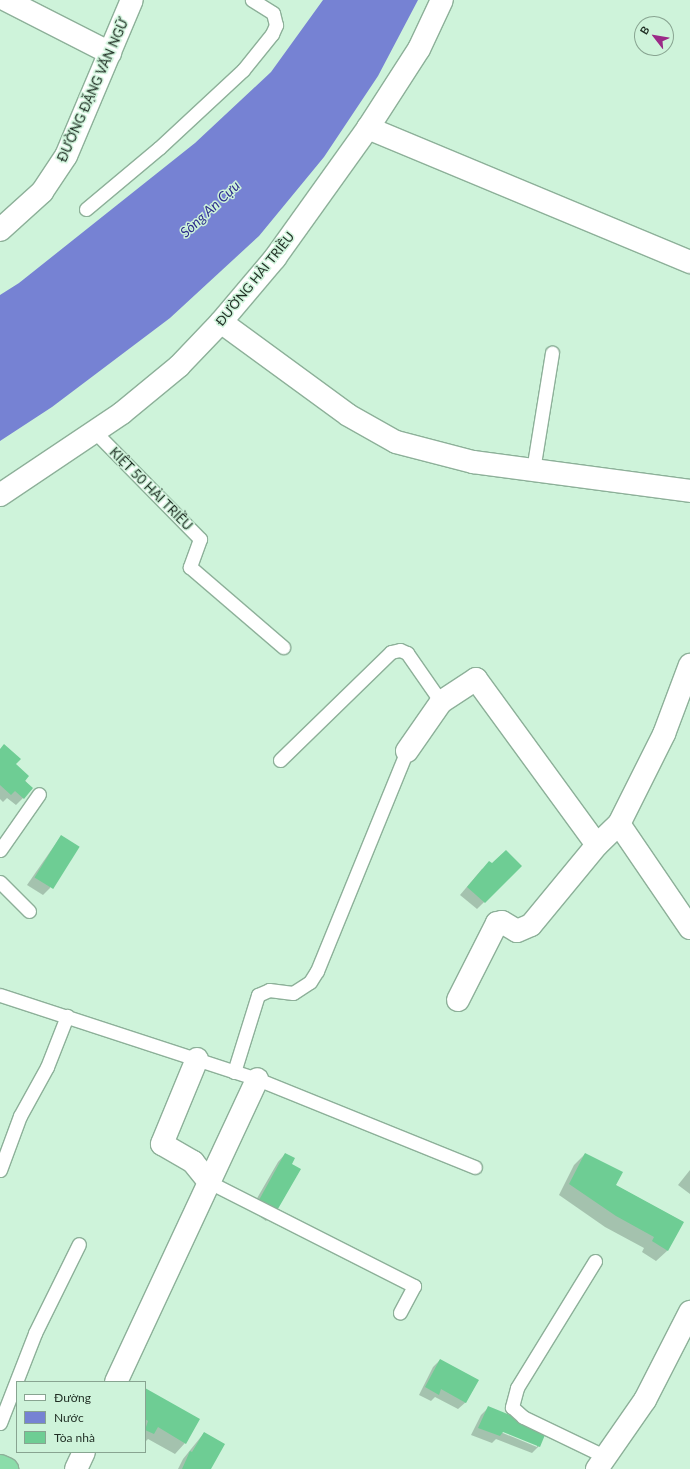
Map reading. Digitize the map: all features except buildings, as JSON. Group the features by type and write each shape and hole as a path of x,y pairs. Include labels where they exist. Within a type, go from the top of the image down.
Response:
{"highway":[{"path":"0,1466 7,1469"}],"street":[{"path":"6,0 110,53"},
{"name":"ĐƯỜNG ĐẶNG VĂN NGỮ","path":"0,230 42,192 66,156 132,0"},
{"name":"ĐƯỜNG HẢI TRIỀU","path":"0,495 122,413 179,366 220,322 275,258 368,128 419,49 442,0"},
{"path":"368,128 690,262"},
{"path":"220,322 348,415 396,442 473,462 690,491"},
{"path":"458,1000 497,923 502,922 517,931 527,928 597,845 619,824 664,734 689,672"},
{"path":"407,751 441,702 476,679 597,845"},
{"path":"619,824 690,928"},
{"path":"197,1059 162,1144 192,1162 209,1182"},
{"path":"116,1381 257,1079"},
{"path":"602,1463 645,1400 690,1312"},
{"path":"76,1469 84,1453"}],"lane":[{"path":"86,209 170,138 242,70 272,34 276,25 274,13 252,0"},
{"path":"533,470 552,353"},
{"name":"KIỆT 50 HẢI TRIỀU","path":"95,432 200,539 190,567 283,647"},
{"path":"280,760 391,652 400,650 407,653 441,702"},
{"path":"234,1072 258,995 269,990 297,991 310,982 317,971 407,751"},
{"path":"0,850 39,794"},
{"path":"0,882 30,911"},
{"path":"0,995 257,1079 475,1166"},
{"path":"0,1170 20,1116 47,1067 67,1016"},
{"path":"209,1182 414,1286 400,1312"},
{"path":"16,1381 35,1333 79,1244"},
{"path":"595,1261 517,1388 512,1407 523,1417 602,1463"},
{"path":"0,1423 16,1382"}],"water":[{"name":"Sông An Cựu","path":"323,0 418,0 378,76 324,157 259,236 170,318 52,407 0,441 0,295 19,283 195,143 271,72"}]}
